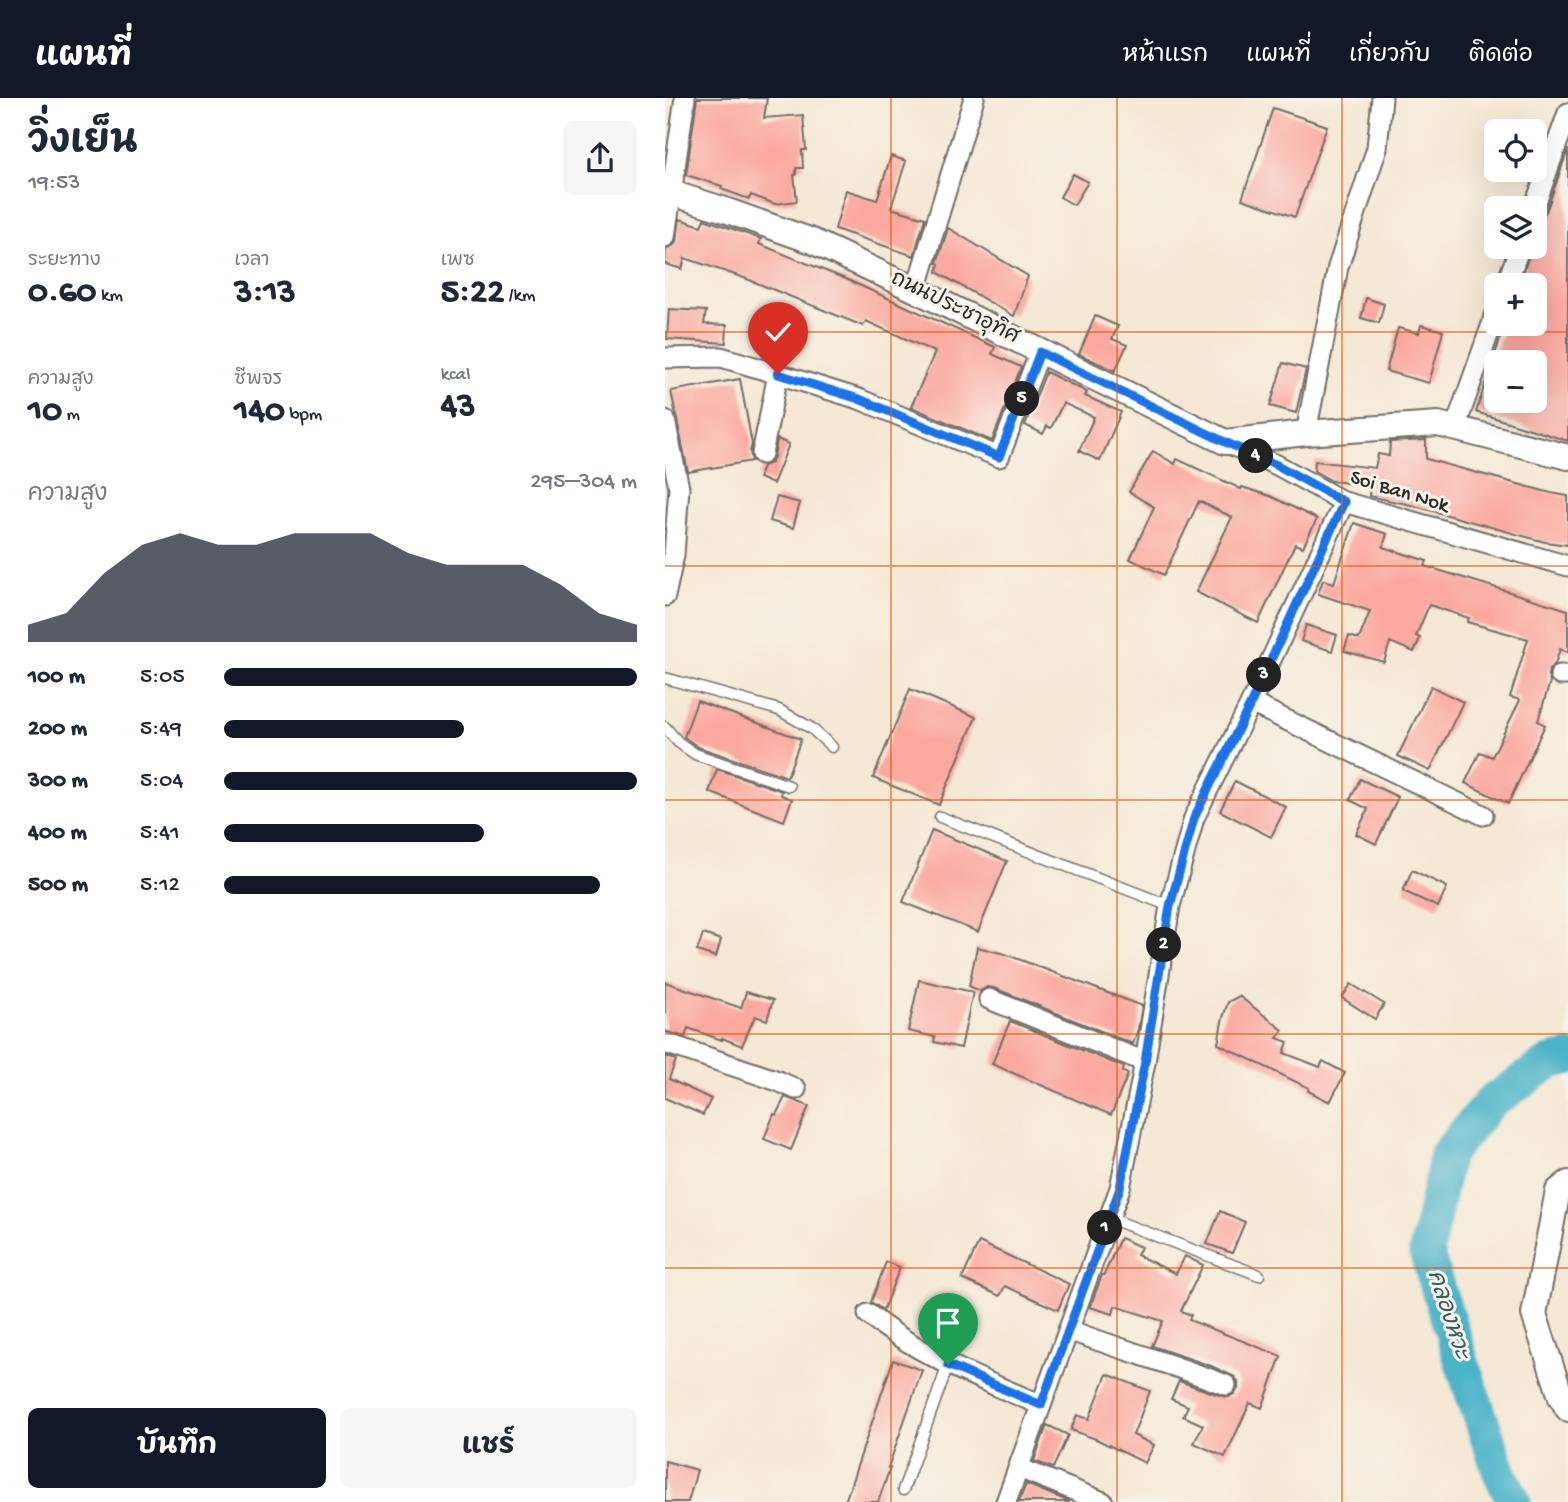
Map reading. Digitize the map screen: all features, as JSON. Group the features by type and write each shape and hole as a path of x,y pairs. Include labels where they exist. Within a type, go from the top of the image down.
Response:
{"street":[{"path":"665,237 668,192 685,98"},
{"path":"916,290 974,98"},
{"path":"1306,433 1338,267 1377,148 1382,98"},
{"path":"1538,196 1568,113"},
{"name":"ถนนประชาอุทิศ","path":"668,192 812,241 1225,442"},
{"path":"1455,428 1488,336"},
{"path":"665,358 721,357 859,399 999,457 1040,352"},
{"path":"762,454 778,374"},
{"path":"665,420 672,487 674,555 665,596"},
{"path":"1225,442 1306,433 1438,424 1568,457"},
{"name":"Soi Ban Nok","path":"1225,442 1277,465 1344,502 1568,566"},
{"path":"1006,1502 1123,1176 1145,1062 1170,906 1194,818 1251,703 1344,502"},
{"path":"1251,703 1483,815"},
{"path":"989,999 1145,1062"},
{"path":"665,1043 796,1089"},
{"path":"1568,1183 1558,1191 1534,1314 1561,1397 1568,1409"},
{"path":"868,1314 886,1329 948,1365 1041,1405"},
{"path":"1068,1330 1226,1385"},
{"path":"1019,1468 1103,1502"}],"lane":[{"path":"665,678 779,710 811,728 832,747"},
{"path":"665,727 678,742 695,754 789,786"},
{"path":"940,817 1170,906"},
{"path":"1109,1218 1259,1275"},
{"path":"903,1490 948,1365"}],"building":[{"path":"697,98 767,98 764,118 803,115 806,150 802,150 803,168 796,168 794,175 797,201 775,204 751,195 749,199 721,189 722,186 686,175"},
{"path":"1273,108 1327,126 1295,217 1242,199"},
{"path":"1568,149 1568,441 1476,412 1484,388 1484,413 1547,413 1547,350 1496,350 1501,336 1547,336 1547,273 1523,273 1528,259 1547,259 1547,209"},
{"path":"891,156 906,161 891,208 925,218 914,256 835,229 846,190 877,200"},
{"path":"1073,174 1088,182 1074,205 1060,197"},
{"path":"680,219 701,226 704,219 761,239 759,244 848,280 995,347 992,354 1021,367 992,441 911,407 935,352 866,321 863,326 747,279 685,258 682,269 665,264 666,249 674,245 677,239"},
{"path":"948,228 1028,276 1014,316 937,272 937,263"},
{"path":"1366,298 1384,304 1379,323 1361,318"},
{"path":"669,309 706,311 704,324 727,325 726,343 667,339"},
{"path":"1095,316 1118,326 1112,339 1127,345 1115,371 1079,354"},
{"path":"1421,325 1443,331 1429,383 1386,371 1398,328 1419,333"},
{"path":"1283,363 1306,369 1296,413 1270,406"},
{"path":"1046,372 1087,392 1085,396 1121,412 1100,461 1079,451 1094,417 1063,403 1051,428 1047,426 1043,434 1025,425"},
{"path":"740,379 752,444 752,461 688,472 671,391"},
{"path":"777,439 789,444 773,484 759,478 763,466 771,463 774,457"},
{"path":"1426,440 1426,459 1568,496 1568,545 1545,542 1369,496 1370,486 1332,481 1314,471 1315,461 1375,468 1378,454 1389,456 1390,442"},
{"path":"1153,451 1175,464 1177,459 1241,489 1242,487 1270,496 1317,519 1303,547 1295,544 1258,623 1196,592 1232,517 1199,501 1164,575 1130,559 1154,507 1129,492"},
{"path":"777,497 800,503 793,528 770,521"},
{"path":"1354,523 1387,534 1383,547 1427,561 1425,566 1568,610 1568,652 1560,649 1555,664 1549,670 1550,682 1538,721 1545,725 1508,804 1465,783 1480,752 1492,757 1520,700 1510,697 1528,639 1467,622 1469,618 1429,605 1416,636 1420,638 1414,652 1390,642 1384,662 1344,651 1349,636 1359,639 1370,611 1318,594 1323,580 1334,583"},
{"path":"1306,625 1337,635 1332,651 1301,641"},
{"path":"1431,686 1463,702 1430,771 1398,756"},
{"path":"910,689 976,717 939,805 873,778"},
{"path":"697,701 801,739 787,777 698,747 684,737"},
{"path":"717,769 782,791 781,795 792,799 784,821 709,792"},
{"path":"1360,779 1398,797 1376,844 1356,834 1368,809 1350,800"},
{"path":"1235,781 1286,807 1271,837 1220,811"},
{"path":"932,830 1007,861 978,932 903,902"},
{"path":"1412,870 1447,887 1438,907 1403,891"},
{"path":"703,934 721,940 716,957 697,951"},
{"path":"977,947 1005,954 1142,1006 1133,1044 994,988 987,987 980,991 969,986"},
{"path":"919,980 973,992 961,1048 934,1042 935,1037 908,1031"},
{"path":"665,982 741,1008 746,992 773,1000 767,1020 755,1016 742,1046 688,1028 685,1037 665,1031"},
{"path":"1351,984 1384,1004 1375,1019 1342,998"},
{"path":"1239,996 1283,1030 1277,1038 1288,1042 1284,1053 1320,1067 1323,1061 1345,1073 1330,1102 1308,1091 1309,1088 1218,1044 1228,1002"},
{"path":"1010,1021 1124,1067 1123,1072 1128,1074 1111,1115 992,1064"},
{"path":"665,1056 676,1060 669,1079 711,1099 703,1115 665,1098"},
{"path":"785,1097 809,1106 791,1150 764,1139 774,1114 776,1115"},
{"path":"1220,1211 1245,1222 1232,1253 1207,1244"},
{"path":"1120,1238 1141,1247 1137,1255 1176,1274 1185,1256 1203,1265 1181,1311 1191,1315 1189,1320 1281,1356 1262,1408 1250,1403 1225,1457 1194,1443 1203,1425 1183,1416 1188,1406 1171,1399 1179,1381 1229,1397 1238,1389 1235,1377 1152,1346 1163,1321 1115,1306 1113,1314 1090,1307"},
{"path":"979,1242 1069,1284 1058,1310 1005,1286 1000,1296 962,1279"},
{"path":"886,1262 900,1267 883,1310 871,1302"},
{"path":"893,1360 922,1370 890,1468 878,1502 845,1502"},
{"path":"1107,1374 1150,1391 1133,1435 1154,1445 1145,1463 1071,1430 1077,1415 1089,1419"},
{"path":"1047,1425 1068,1435 1053,1468 1034,1461"},
{"path":"665,1461 697,1470 688,1502 665,1502"},
{"path":"1026,1484 1070,1502 1019,1502"}],"waterway":[{"name":"คลองหวะ","path":"1514,1502 1500,1473 1426,1252 1447,1154 1490,1103 1550,1062 1568,1058"}],"route":[{"path":"778,374 859,399 999,457 1040,352 1277,465 1344,502 1251,703 1194,818 1170,906 1145,1062 1120,1188 1041,1405 948,1365"}]}
